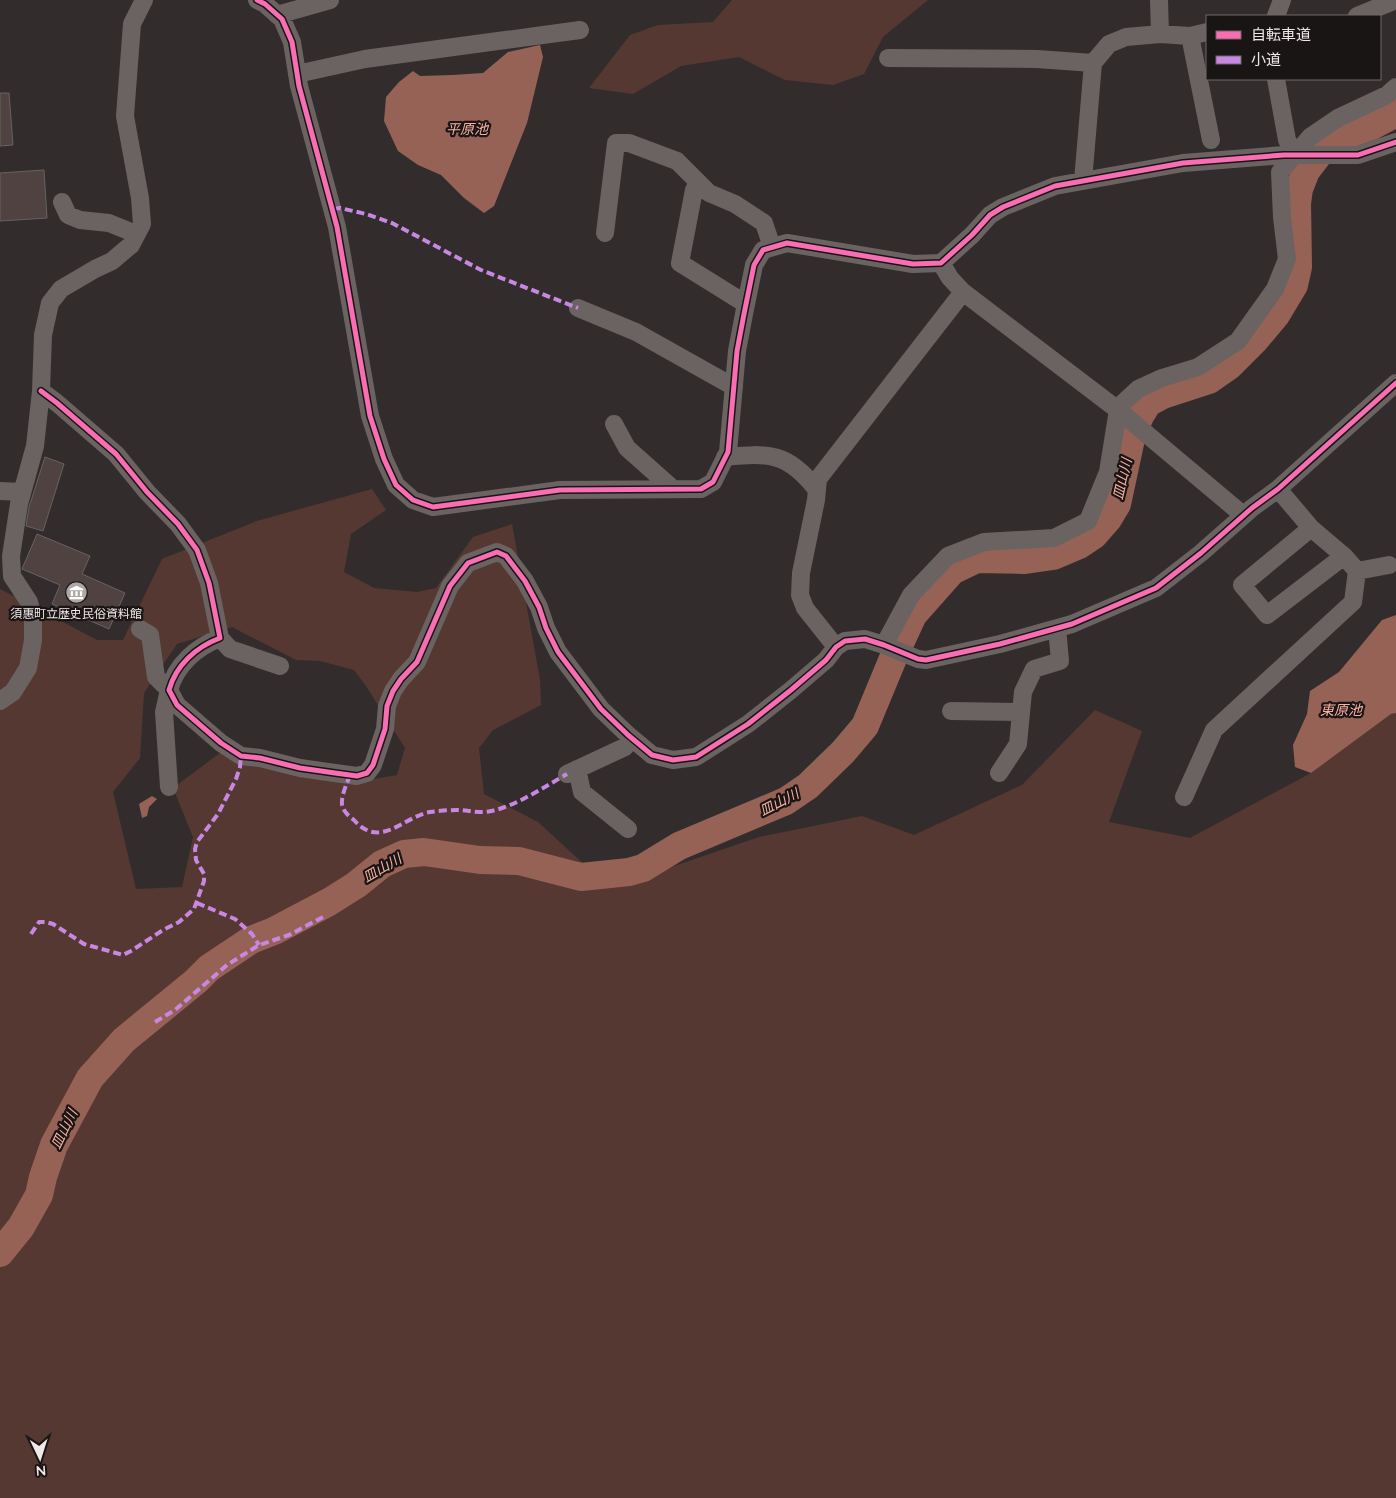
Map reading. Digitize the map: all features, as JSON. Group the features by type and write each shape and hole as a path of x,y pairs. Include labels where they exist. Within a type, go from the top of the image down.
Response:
{"street":[{"path":"0,701 12,692 28,668 33,640 33,616 29,602 12,576 11,556 22,492 35,446 41,391 43,335 50,303 61,289 112,261 131,245 142,224 140,198 125,116 132,24 144,0"},
{"path":"257,0 266,4 282,19 292,42 297,74 338,227 370,416 384,459 396,485 413,500 433,508 560,490 701,488 713,482 728,452 737,351 754,265 763,250 787,243 913,264 941,263 972,235 990,214 1055,186 1183,163 1295,155 1358,155 1396,142"},
{"path":"277,15 330,0"},
{"path":"1159,0 1160,34"},
{"path":"1276,15 1282,0"},
{"path":"1359,15 1396,0"},
{"path":"297,74 365,59 580,30"},
{"path":"1083,181 1093,64 1109,44 1126,38 1160,34 1190,36 1206,32"},
{"path":"1190,36 1211,140"},
{"path":"888,58 1038,59 1093,64"},
{"path":"1276,80 1287,140 1295,155"},
{"path":"884,644 911,595 948,556 984,542 1054,538 1088,521 1108,472 1118,410 1124,402 1138,389 1162,378 1198,367 1238,341 1274,289 1287,259 1282,217 1280,172 1310,137 1338,118 1387,95 1396,87"},
{"path":"605,233 616,142 630,143 677,161 709,193 735,204 764,223 772,247"},
{"path":"699,183 694,190 680,263 746,304"},
{"path":"62,202 68,215 80,220 109,223 136,234"},
{"path":"941,263 950,278 963,292 1118,410 1243,516"},
{"path":"836,647 805,608 800,595 801,573 818,478 963,292"},
{"path":"578,308 636,332 734,387"},
{"path":"140,630 150,635 156,677 169,690 177,705 221,743 240,756 260,758 300,768 357,776 367,773 373,765 385,729 387,706 393,691 400,679 417,662 450,586 468,562 497,552 506,556 525,581 558,652 601,709 652,755 674,760 696,758 748,724 784,696 826,660 836,647 845,641 865,639 884,644 918,659 926,660 1000,644 1072,624 1156,588 1278,488 1396,383"},
{"path":"41,391 116,454 178,524 197,550 209,583 220,638 230,649 280,666"},
{"path":"614,424 627,448 672,488"},
{"path":"725,456 756,454 773,456 791,463 806,476 817,490"},
{"path":"1184,797 1214,730 1353,602 1357,571 1344,556 1311,528 1278,488"},
{"path":"0,491 22,492"},
{"path":"1311,528 1242,585 1267,615 1344,556"},
{"path":"1357,571 1388,565"},
{"path":"1000,773 1018,744 1023,692 1034,669 1060,661 1057,628"},
{"path":"169,787 164,712 173,677 186,659 209,642 220,638"},
{"path":"951,711 1021,712"},
{"path":"628,829 582,792 572,772 625,747 631,738"}],"shaded area":[{"path":"732,0 928,0 883,37 864,74 833,85 785,80 739,57 681,66 633,94 589,88 630,35 658,25 713,22"},
{"path":"372,489 386,510 351,534 344,572 374,588 417,592 436,588 473,537 512,524 540,680 541,705 493,730 479,748 484,794 538,822 610,888 759,837 862,816 914,835 1022,785 1095,710 1142,731 1109,822 1190,838 1311,773 1391,714 1396,713 1396,1498 0,1498 0,589 97,640 123,640 162,559 257,521","holes":["232,627 296,660 320,661 354,670 405,748 397,775 357,782 224,750 173,788 193,837 182,887 136,889 113,792 140,758 144,693 177,644"]}],"water":[{"name":"平原池","path":"540,45 543,57 527,123 494,206 484,213 464,198 441,175 418,165 398,151 384,121 386,97 399,82 413,71 420,76 483,73 508,52"},
{"name":"東原池","path":"1396,615 1396,713 1391,714 1311,773 1295,767 1293,745 1307,714 1310,691 1339,672 1382,620"},
{"path":"152,796 157,799 149,807 147,816 142,818 139,804"}],"building":[{"path":"0,93 9,93 13,145 0,146"},
{"path":"44,170 47,218 0,221 0,173"},
{"path":"45,457 64,464 43,531 26,526 29,507"},
{"path":"37,534 90,556 82,574 125,593 109,629 52,604 60,585 22,569"}],"waterway":[{"name":"皿山川","path":"0,1253 21,1227 39,1195 54,1145 90,1078 124,1040 196,981 209,968 251,940 274,931 329,902 356,885 382,864 404,854 424,852 480,860 519,861 581,877 629,872 643,868 679,846 786,801 808,786 843,752 865,726 913,615 952,571 977,559 1025,560 1053,556 1079,545 1094,535 1108,519 1117,504 1132,434 1148,403 1163,395 1209,380 1229,366 1276,315 1294,285 1298,267 1297,203 1299,189 1306,171 1329,141 1372,126 1396,113"}],"marked path":[{"path":"333,209 340,208 366,214 392,223 481,270 578,308"},
{"path":"31,934 39,922 46,922 53,924 84,944 123,955 179,922 194,909 204,881 204,874 196,860 195,849 197,842 218,814 236,779 241,756"},
{"path":"350,775 343,796 342,804 345,812 364,828 373,832 382,832 430,812 457,810 487,812 500,809 530,796 567,774"},
{"path":"197,903 235,919 252,934 259,945"},
{"path":"155,1022 175,1010 227,965 259,945 289,935 323,917"}],"cycle path":[{"path":"257,0 265,4 282,19 292,42 299,86 337,227 370,416 384,459 396,485 413,500 433,507 560,490 701,489 713,482 728,452 737,351 754,265 763,250 787,243 913,264 941,263 972,235 990,215 1003,207 1055,186 1183,163 1284,155 1358,155 1396,142"},
{"path":"41,391 116,454 147,492 178,524 197,550 209,583 220,638 203,646 182,665 169,690 177,705 221,743 241,756 260,758 300,768 357,776 367,773 373,765 385,729 387,706 393,691 417,662 450,586 468,563 497,552 506,556 525,581 539,607 546,628 558,652 601,709 652,755 673,760 696,757 748,724 791,690 826,660 836,647 845,641 865,639 918,659 926,660 1000,644 1072,624 1156,588 1201,553 1252,508 1278,489 1396,383"}],"place":[{"name":"須惠町立歴史民俗資料館","path":"76,593"}]}
